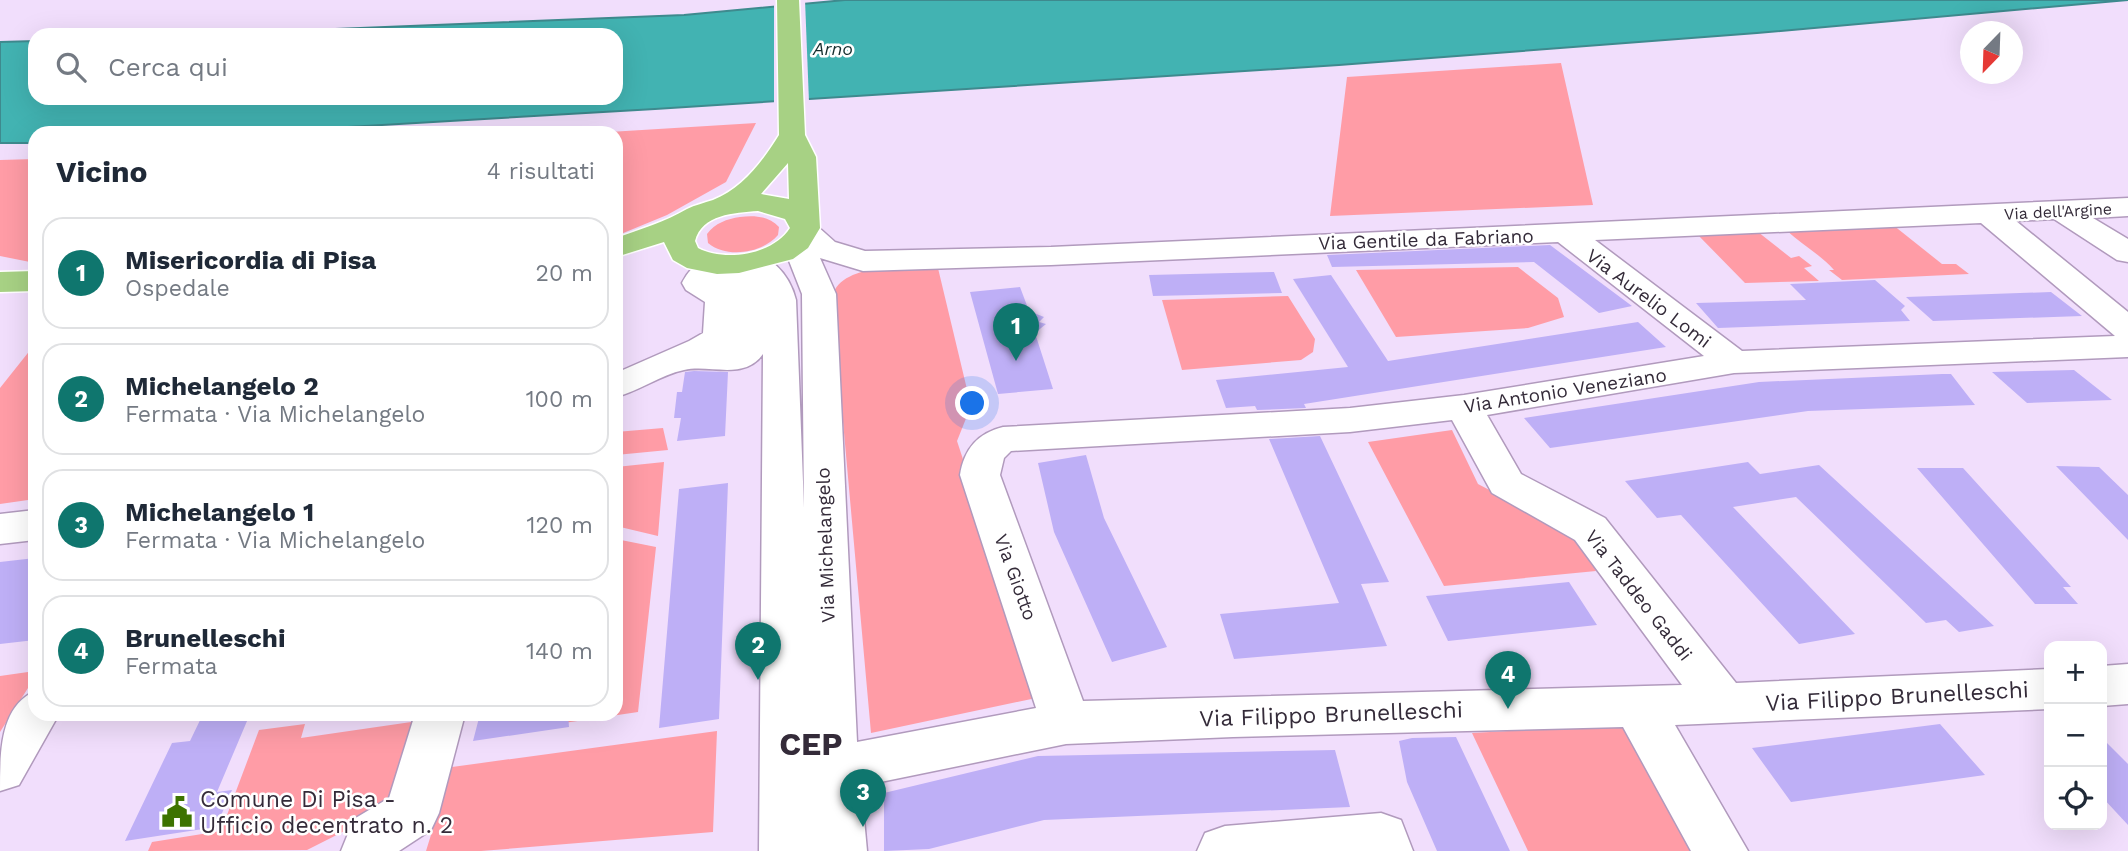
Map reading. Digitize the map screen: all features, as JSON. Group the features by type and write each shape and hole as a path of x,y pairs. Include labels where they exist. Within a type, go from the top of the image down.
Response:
{"main road":[{"path":"623,257 710,259 778,255 802,233 802,156 792,135 788,0"},
{"path":"710,259 703,214 724,206 749,191 769,174 792,135"},
{"path":"724,206 755,203 778,205 798,214 802,233"},
{"path":"623,249 710,259"},
{"path":"0,282 28,281"}],"street":[{"name":"Via dell'Argine","path":"1989,215 2128,207"},
{"path":"2060,210 2128,253"},
{"name":"Via Gentile da Fabriano","path":"802,233 824,249 863,261 1051,256 1989,215"},
{"path":"1989,215 2128,329"},
{"name":"Via Michelangelo","path":"786,851 809,775 819,294 802,233"},
{"name":"Via Aurelio Lomi","path":"1565,233 1734,362"},
{"name":"Via Michelangelo","path":"710,259 771,278 779,294 809,775 839,851"},
{"path":"623,383 717,341 722,331 722,301 714,291 710,259"},
{"name":"Via Gentile da Fabriano","path":"819,294 832,275 863,261"},
{"name":"Via Antonio Veneziano","path":"1003,439 1350,420 1464,407 1734,362 2128,346"},
{"name":"Via Taddeo Gaddi","path":"1464,407 1506,483 1590,528 1724,704"},
{"name":"Via Giotto","path":"1003,439 993,444 982,459 980,475 1066,723"},
{"path":"0,529 28,526"},
{"name":"Via Filippo Brunelleschi","path":"809,775 1066,723 1724,704 2044,689"},
{"path":"1637,706 1720,851"},
{"path":"0,769 29,721"},
{"path":"362,846 412,813 438,721"},
{"path":"1225,851 1381,838 1385,851"}],"shaded area":[{"path":"1561,63 1593,205 1330,216 1347,77"},
{"path":"756,123 726,182 667,215 623,233 623,131"},
{"path":"28,159 28,262 0,256 0,160"},
{"path":"740,217 766,218 779,227 778,235 763,246 744,252 725,251 708,243 707,234 714,227 726,220"},
{"path":"1893,225 1942,264 1956,264 1969,274 1842,280 1829,270 1834,270 1823,259 1786,230"},
{"path":"1758,232 1791,258 1799,256 1812,266 1804,268 1819,281 1745,283 1697,234"},
{"path":"937,264 971,406 957,441 1041,697 871,733 832,299 837,287 860,272"},
{"path":"1518,267 1558,298 1564,317 1528,328 1396,337 1356,270"},
{"path":"1288,296 1315,339 1313,352 1301,360 1182,370 1162,300"},
{"path":"28,353 28,500 0,504 0,388"},
{"path":"663,428 668,450 623,454 623,431"},
{"path":"1452,430 1478,484 1579,537 1596,571 1444,586 1368,442"},
{"path":"664,462 658,536 623,528 623,466"},
{"path":"623,540 656,547 638,712 623,714"},
{"path":"28,672 28,688 0,732 0,676"},
{"path":"425,721 400,803 307,850 148,851 152,842 221,831 259,730 305,724 301,738"},
{"path":"1633,724 1703,851 1528,851 1472,733"},
{"path":"717,731 713,832 481,851 426,851 452,767"}],"water":[{"name":"Arno","path":"845,0 2128,0 1757,33 1339,65 655,109 364,126 28,126 28,143 0,143 0,42 28,41 28,105 623,105 623,28 362,28 684,15"}],"pier":[{"path":"805,0 809,102 774,105 774,3"}],"building":[{"path":"1550,245 1632,306 1599,313 1534,262 1332,267 1327,255"},
{"path":"1274,272 1282,293 1153,296 1149,275"},
{"path":"1331,275 1388,361 1638,322 1666,347 1304,404 1306,408 1226,408 1216,380 1348,367 1293,279"},
{"path":"1875,280 1905,306 1901,310 1910,321 1718,328 1696,303 1806,300 1790,284"},
{"path":"1020,287 1029,311 1044,317 1039,322 1046,324 1035,333 1053,389 998,394 970,292"},
{"path":"2051,292 2082,316 1933,321 1906,297"},
{"path":"2074,370 2112,400 2027,403 1992,372"},
{"path":"685,372 728,372 725,436 677,441 681,418 674,418 677,392 682,392"},
{"path":"1951,374 1975,405 1808,411 1550,448 1524,418 1759,382"},
{"path":"1320,436 1389,582 1361,584 1387,646 1234,659 1220,614 1339,603 1269,439"},
{"path":"1086,455 1104,518 1167,647 1112,662 1054,532 1038,463"},
{"path":"1748,462 1760,474 1819,465 1994,626 1959,632 1946,620 1926,623 1796,497 1733,507 1855,634 1799,644 1681,515 1657,518 1625,481"},
{"path":"2056,466 2099,467 2128,495 2128,540"},
{"path":"1917,468 1963,468 2071,587 2063,587 2078,604 2035,604"},
{"path":"728,483 719,719 659,728 679,489"},
{"path":"28,559 28,641 0,644 0,562"},
{"path":"1569,582 1597,625 1448,641 1426,596"},
{"path":"200,721 247,721 217,792 232,790 216,827 125,841 172,743 190,741"},
{"path":"478,721 569,721 569,727 473,741"},
{"path":"1940,724 1985,775 1791,802 1752,748"},
{"path":"1456,737 1510,851 1437,851 1407,782 1399,741"},
{"path":"2107,743 2128,764 2128,825 2107,802"},
{"path":"1335,750 1350,807 1044,820 929,849 884,851 884,793 1038,756"}],"place":[{"name":"Misericordia di Pisa","path":"1016,361"},
{"name":"Michelangelo 2","path":"758,680"},
{"name":"Brunelleschi","path":"1508,709"},
{"name":"Comune Di Pisa - Ufficio decentrato n. 2","path":"177,812"},
{"name":"Michelangelo 1","path":"863,827"}],"district":[{"name":"CEP","path":"811,744"}]}
